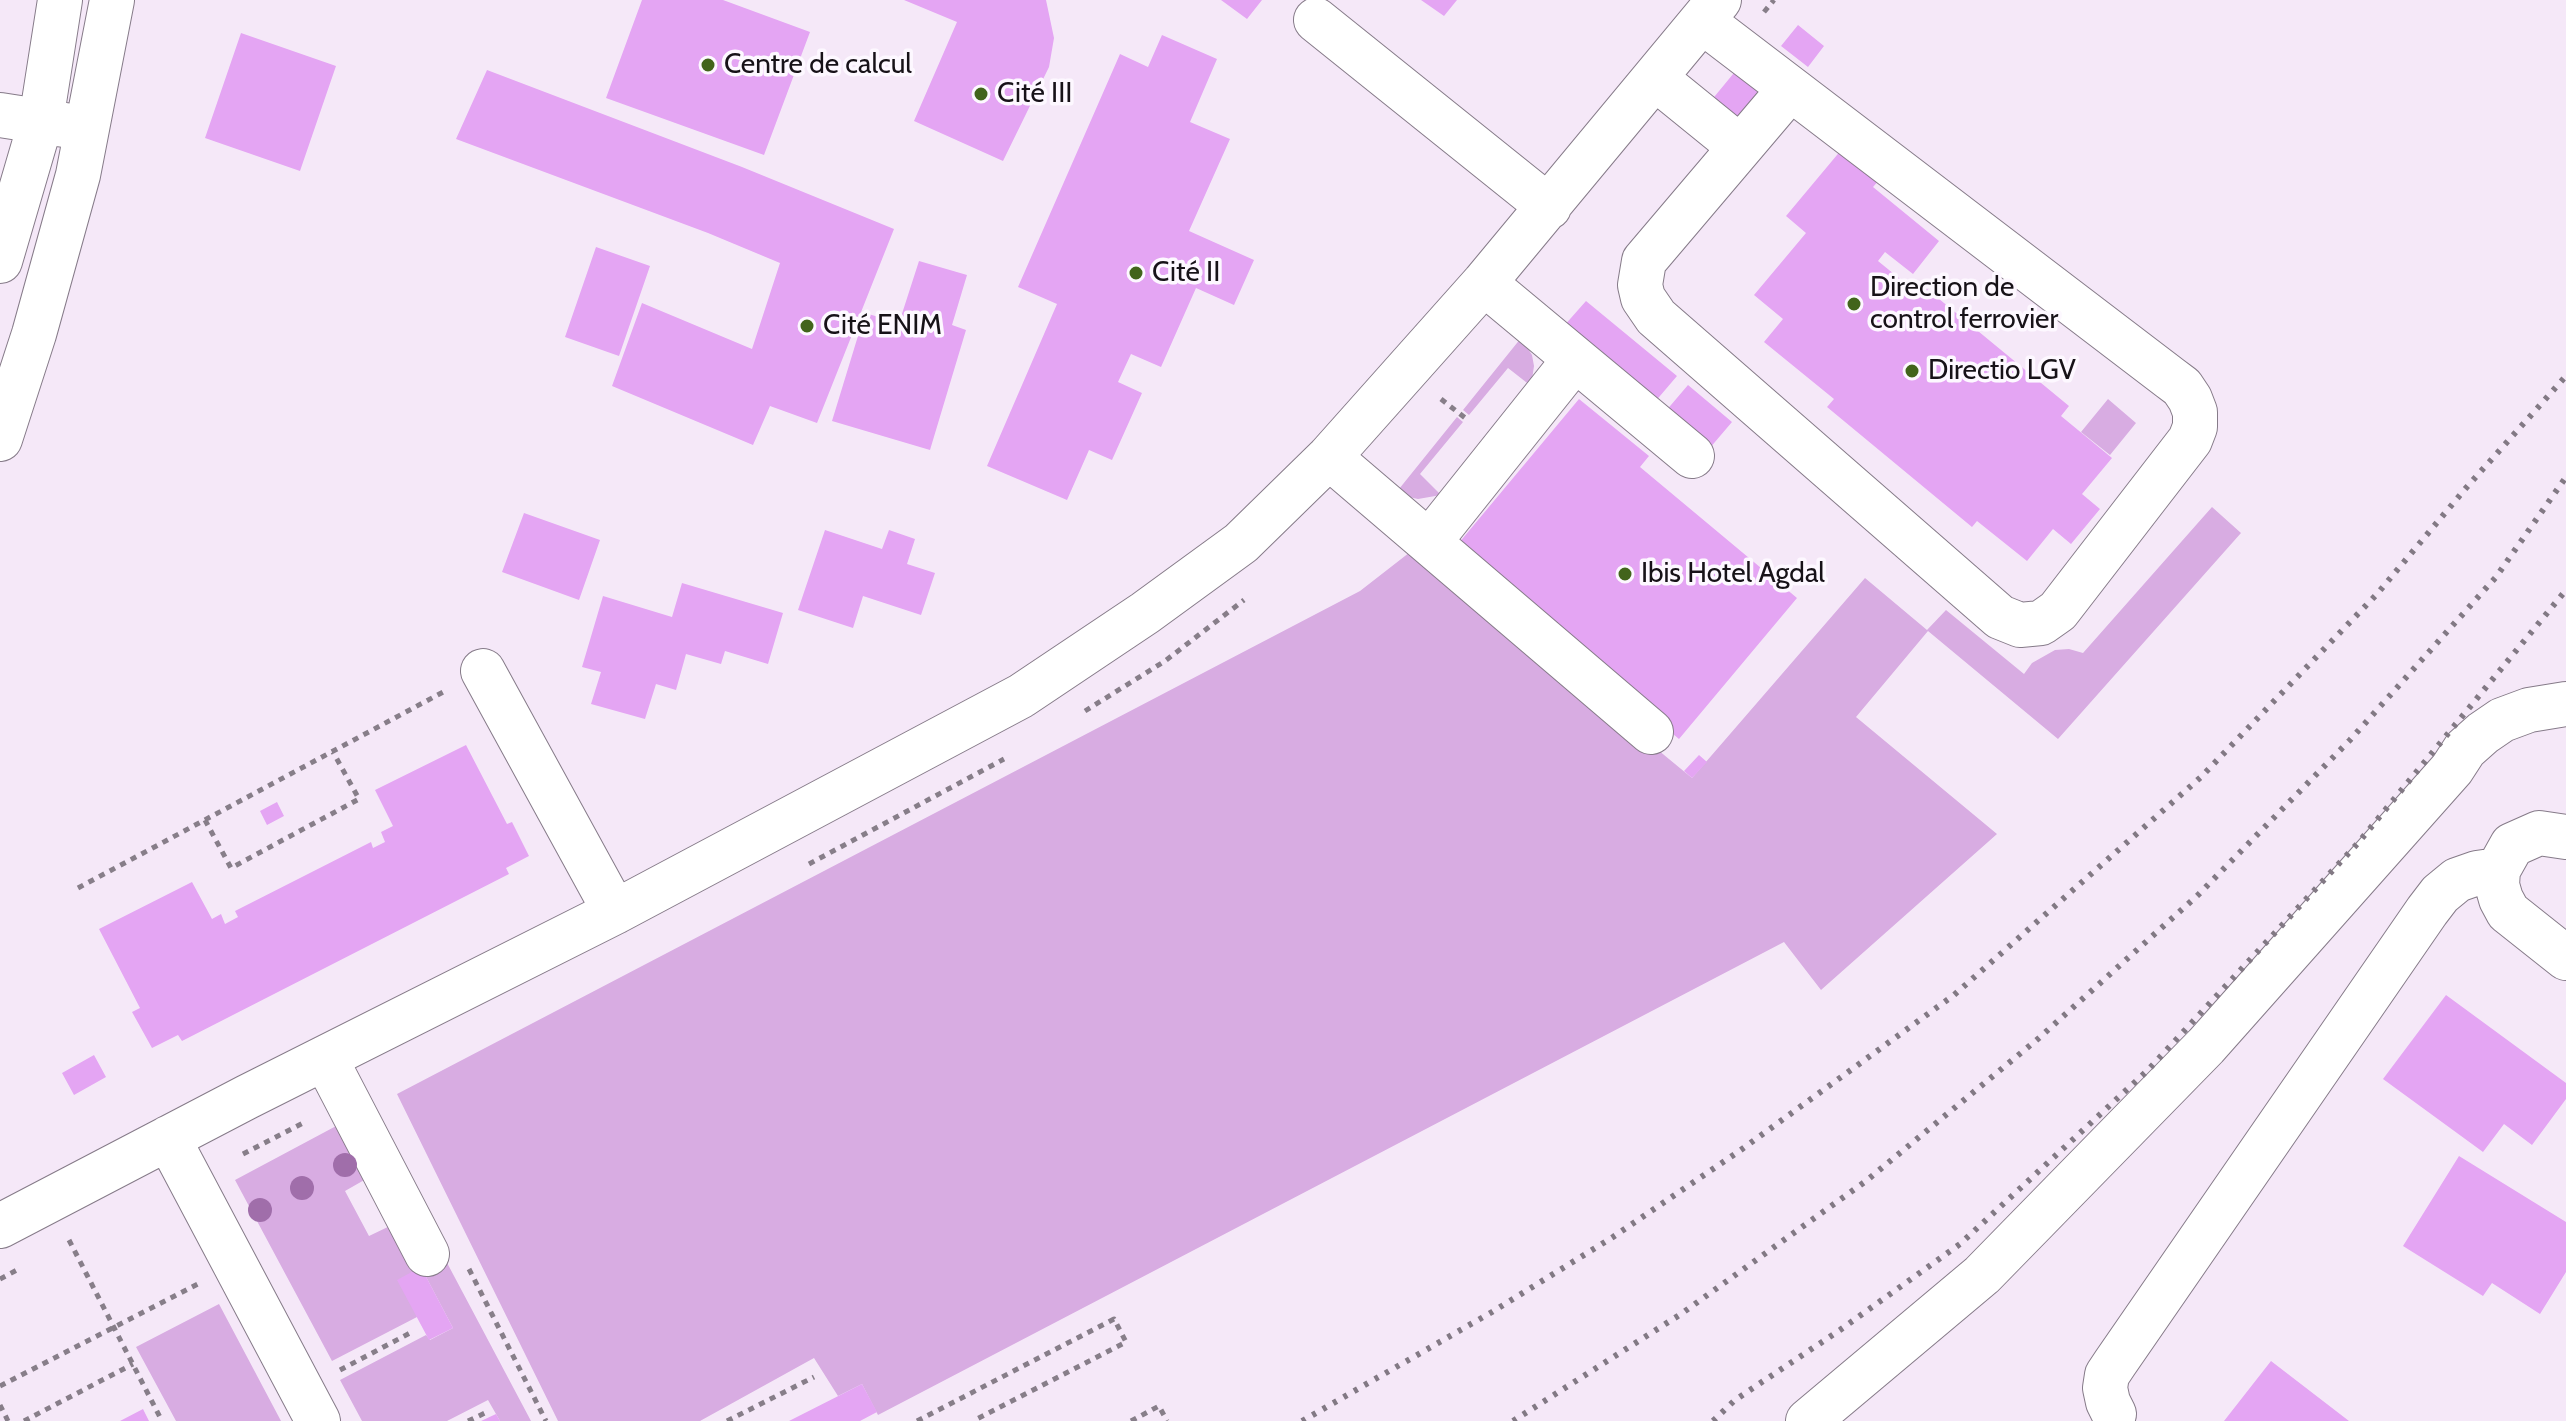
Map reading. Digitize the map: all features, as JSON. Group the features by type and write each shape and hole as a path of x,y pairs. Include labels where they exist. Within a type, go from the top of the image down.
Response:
{"street":[{"path":"0,261 20,118 60,0"},
{"path":"0,439 34,334 89,128 112,0"},
{"path":"0,1226 615,912 1021,696 1145,613 1241,543 1329,457 1549,207 1710,11 1790,89 2170,378 2190,399 2195,412 2195,427 2190,440 2051,618 2041,623 2020,625 2000,617 1656,317 1643,298 1640,285 1644,261 1790,89"},
{"path":"1316,20 1549,207"},
{"path":"1655,78 1740,147"},
{"path":"20,118 89,128"},
{"path":"1484,283 1692,456"},
{"path":"1429,542 1575,359"},
{"path":"1329,457 1651,732"},
{"path":"483,671 615,912"},
{"path":"1808,1421 1993,1264 2206,1046 2452,769 2465,749 2502,720 2529,710 2566,704"},
{"path":"2566,837 2539,833 2512,845 2498,870 2497,885 2508,912 2566,958"},
{"path":"2119,1419 2108,1402 2105,1388 2107,1375 2427,911 2440,894 2457,880 2498,870"},
{"path":"325,1058 427,1254"},
{"path":"168,1138 310,1405"}],"path":[{"path":"78,888 445,691 453,705"},
{"path":"205,820 231,868 244,862 359,799 333,751"},
{"path":"49,1200 162,1421"},
{"path":"0,1386 235,1264"},
{"path":"917,1421 1114,1319 1126,1342 973,1421"},
{"path":"310,1405 410,1333"},
{"path":"24,1421 133,1364"},
{"path":"727,1421 814,1377"},
{"path":"0,1405 8,1421"},
{"path":"1131,1421 1159,1406 1167,1421"},
{"path":"468,1421 485,1413"}],"shaded area":[{"path":"1521,338 1532,355 1531,386 1508,368 1469,415 1463,410"},
{"path":"2108,399 2136,423 2110,455 2081,432"},
{"path":"1457,417 1463,422 1420,474 1441,495 1418,499 1395,494"},
{"path":"2212,507 2241,533 2058,739 1928,631 1856,717 1997,834 1821,990 1784,942 878,1415 862,1384 838,1396 814,1358 700,1421 558,1421 397,1094 1360,591 1414,549 1692,778 1865,578 1927,630 1946,610 2024,674 2032,663 2055,650 2069,649 2083,653"},
{"path":"338,1125 366,1179 345,1191 369,1236 392,1225 416,1270 417,1317 332,1361 235,1180"},
{"path":"445,1259 531,1421 500,1421 488,1400 447,1421 362,1421 340,1380 426,1335 430,1340 453,1328 423,1271"},
{"path":"219,1304 281,1421 176,1421 136,1347"}],"building":[{"name":"Centre de calcul","path":"642,0 723,0 810,32 764,155 606,98"},
{"name":"Cité III","path":"904,0 1046,0 1054,38 1049,67 1003,161 914,121 957,22"},
{"path":"1221,0 1262,0 1247,19"},
{"path":"1421,0 1457,0 1444,16"},
{"path":"1798,25 1824,46 1808,67 1781,46"},
{"path":"241,33 336,66 300,171 205,138"},
{"name":"Cité II","path":"1162,35 1217,59 1190,122 1230,139 1189,231 1254,260 1234,305 1196,288 1161,367 1131,354 1118,382 1142,393 1112,460 1089,450 1067,500 987,466 1057,304 1018,287 1120,54 1148,67"},
{"path":"1738,68 1772,96 1744,130 1710,102"},
{"name":"Cité ENIM","path":"487,70 742,167 894,229 817,423 770,406 753,445 612,386 642,303 752,349 780,263 456,139"},
{"name":"Directio LGV","path":"1842,149 1880,179 1873,187 1939,241 1913,274 1885,252 1878,261 1921,296 1927,289 2069,406 2061,416 2112,458 2082,494 2100,509 2071,544 2053,529 2027,561 1977,521 1972,527 1827,407 1834,399 1764,342 1783,319 1754,295 1806,233 1786,216"},
{"path":"596,247 650,266 619,356 565,337"},
{"path":"919,261 967,275 952,325 966,330 930,450 832,421 865,313 899,323"},
{"path":"1586,301 1677,376 1654,403 1563,327"},
{"path":"1688,385 1732,422 1709,449 1665,412"},
{"name":"Ibis Hotel Agdal","path":"1579,399 1649,456 1640,467 1797,598 1679,739 1453,550"},
{"path":"524,513 600,540 579,600 502,572"},
{"path":"825,530 882,549 889,530 915,539 907,564 935,573 921,615 863,596 853,628 798,610"},
{"path":"682,583 783,613 768,664 725,651 721,664 686,654 676,690 656,684 645,719 591,704 601,672 582,667 603,596 672,617"},
{"path":"466,745 507,824 512,822 529,856 506,868 509,874 182,1041 178,1035 152,1048 132,1012 140,1008 99,929 192,882 212,919 221,914 225,924 238,917 235,911 371,842 373,848 385,842 381,832 393,826 375,790"},
{"path":"1699,755 1707,762 1692,778 1684,771"},
{"path":"277,802 284,816 267,825 260,811"},
{"path":"2446,995 2566,1083 2566,1099 2532,1145 2504,1124 2483,1152 2383,1079"},
{"path":"94,1055 106,1077 74,1095 62,1073"},
{"path":"2459,1156 2566,1222 2566,1272 2540,1314 2492,1283 2483,1296 2403,1246"},
{"path":"421,1267 453,1328 429,1340 397,1280"},
{"path":"2271,1361 2349,1421 2224,1421"},
{"path":"862,1384 877,1412 860,1421 789,1421"},
{"path":"143,1409 149,1421 120,1421"},
{"path":"496,1414 500,1421 481,1421"}],"railway":[{"path":"1302,1421 1492,1312 1613,1237 1738,1152 1954,995 2201,777 2377,594 2566,376"},
{"path":"1513,1421 1681,1314 1866,1181 2039,1038 2198,895 2350,740 2496,577 2566,477"},
{"path":"1713,1421 1735,1400 1960,1244 2148,1070 2358,843 2566,590"}],"place":[{"name":"Centre de calcul","path":"708,65"},
{"name":"Cité III","path":"981,94"},
{"name":"Cité II","path":"1136,273"},
{"name":"Direction de control ferrovier","path":"1854,304"},
{"name":"Cité ENIM","path":"807,326"},
{"name":"Directio LGV","path":"1912,371"},
{"name":"Ibis Hotel Agdal","path":"1625,574"}]}
